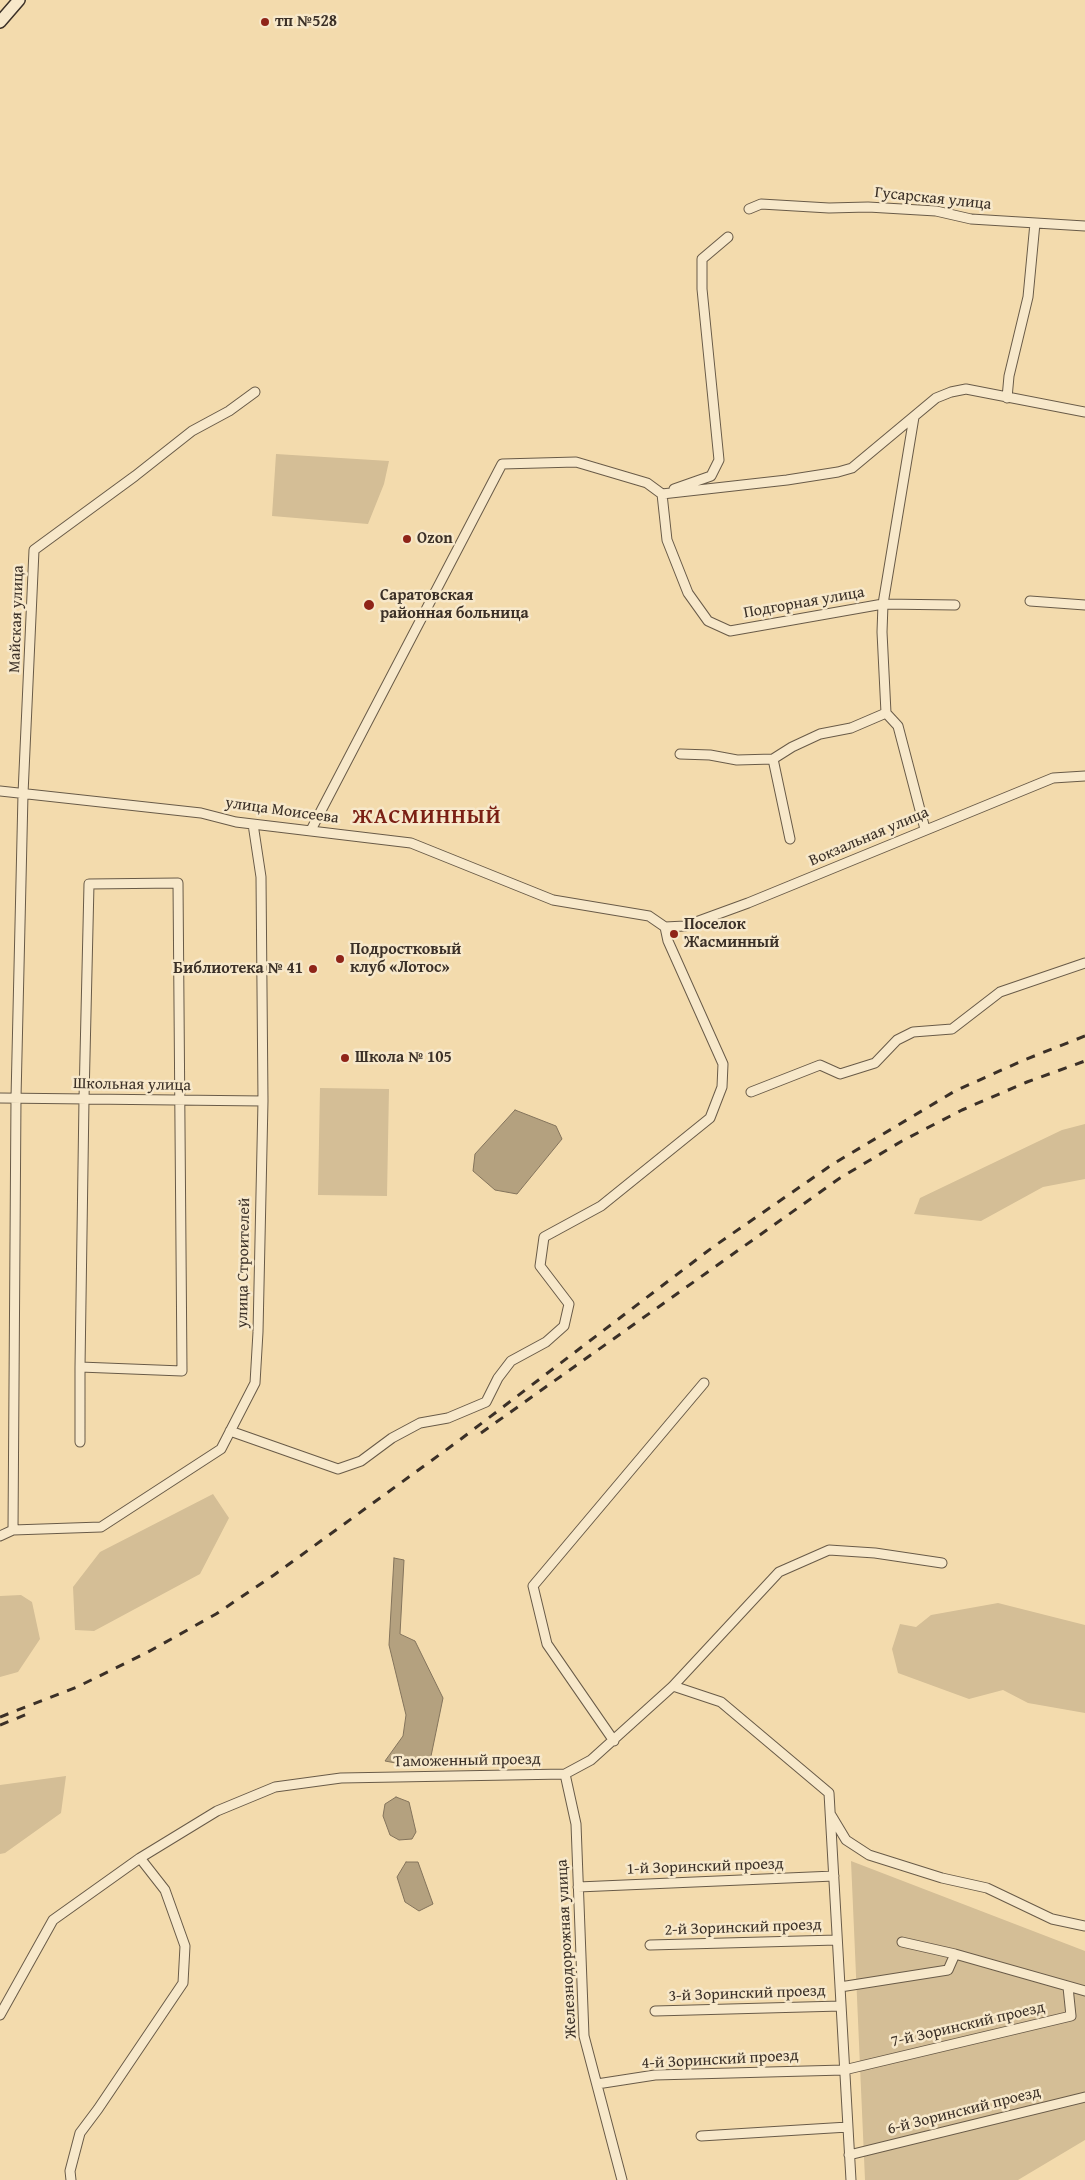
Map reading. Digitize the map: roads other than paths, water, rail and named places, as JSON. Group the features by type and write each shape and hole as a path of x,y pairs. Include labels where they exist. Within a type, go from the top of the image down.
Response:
{"main road":[{"path":"0,22 19,0"}],"street":[{"name":"Гусарская улица","path":"749,209 761,204 830,208 868,207 936,211 971,219 1085,226"},
{"path":"1007,398 1009,376 1028,297 1035,223"},
{"path":"662,494 711,476 719,460 702,289 702,259 728,237"},
{"path":"310,830 502,464 576,462 647,483 662,494 787,480 852,468 936,398 966,389 1085,412"},
{"name":"Майская улица","path":"13,1530 16,1098 23,794 34,550 136,476 192,431 229,411 255,392"},
{"path":"914,417 883,604 882,632 886,713 898,726 925,829"},
{"name":"Подгорная улица","path":"662,494 667,540 688,593 708,621 730,631 883,604 955,605"},
{"path":"1030,601 1085,605"},
{"path":"680,754 710,755 737,760 773,759 792,747 820,734 851,728 886,713"},
{"path":"773,759 790,839"},
{"name":"Вокзальная улица","path":"665,927 686,926 748,903 1053,778 1085,776"},
{"name":"улица Моисеева","path":"0,791 201,813 236,822 411,843 552,900 649,916 665,927"},
{"name":"улица Строителей","path":"0,1536 13,1530 101,1527 221,1449 255,1383 258,1332 263,1102 262,877 253,824"},
{"path":"80,1367 182,1371 178,883 89,884 84,1099 80,1367 80,1442"},
{"path":"230,1431 338,1469 360,1460 392,1438 420,1423 448,1418 486,1402 498,1378 511,1361 546,1342 564,1326 569,1304 540,1266 544,1237 601,1206 710,1118 722,1087 723,1064 668,941 665,927"},
{"path":"751,1092 820,1065 840,1074 875,1062 897,1040 913,1032 952,1029 1000,992 1085,963"},
{"name":"Школьная улица","path":"0,1098 263,1102"},
{"path":"614,1741 547,1644 533,1586 704,1383"},
{"name":"Таможенный проезд","path":"0,2015 53,1920 140,1858 217,1811 275,1787 341,1778 565,1774 591,1760 673,1686 779,1572 829,1550 875,1553 942,1564"},
{"path":"673,1686 721,1702 829,1793 851,2180"},
{"name":"Железнодорожная улица","path":"565,1774 576,1824 584,2036 622,2180"},
{"path":"830,1812 846,1840 869,1855 942,1878 987,1888 1052,1919 1085,1926"},
{"path":"72,2180 70,2170 80,2133 98,2110 183,1983 185,1946 165,1890 140,1858"},
{"name":"1-й Зоринский проезд","path":"578,1887 834,1876"},
{"name":"2-й Зоринский проезд","path":"650,1945 837,1940"},
{"path":"902,1942 955,1954 1068,1988 1085,1991"},
{"path":"840,1987 948,1970 955,1954"},
{"name":"7-й Зоринский проезд","path":"844,2070 1070,2016 1068,1988"},
{"name":"3-й Зоринский проезд","path":"655,2012 841,2006"},
{"name":"4-й Зоринский проезд","path":"597,2084 655,2075 844,2070"},
{"name":"6-й Зоринский проезд","path":"849,2155 1085,2097"},
{"path":"701,2136 848,2127"}],"railway":[{"path":"0,1717 77,1687 148,1652 216,1614 274,1575 457,1442 713,1247 833,1164 955,1091 1024,1060 1085,1036"},
{"path":"481,1433 840,1178 902,1141 962,1110 1027,1082 1085,1061"},
{"path":"0,1725 30,1713"}],"place":[{"name":"тп №528","path":"265,22"},
{"name":"Ozon","path":"407,539"},
{"name":"Саратовская районная больница","path":"369,605"},
{"name":"Поселок Жасминный","path":"674,934"},
{"name":"Подростковый клуб «Лотос»","path":"340,959"},
{"name":"Библиотека № 41","path":"313,969"},
{"name":"Школа № 105","path":"345,1058"}],"district":[{"name":"ЖАСМИННЫЙ","path":"427,818"}]}
